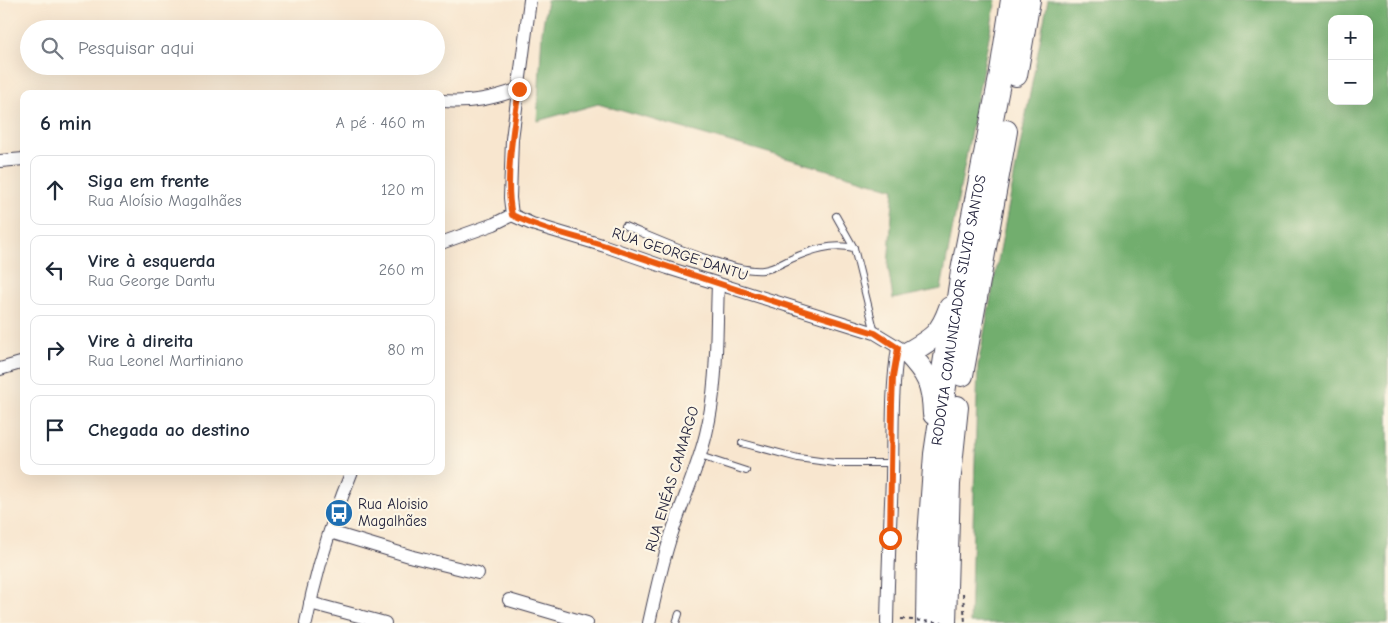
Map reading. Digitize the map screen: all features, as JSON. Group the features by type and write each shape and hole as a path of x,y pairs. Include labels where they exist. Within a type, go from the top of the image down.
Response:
{"highway":[{"name":"RODOVIA COMUNICADOR SILVIO SANTOS","path":"927,623 928,550 935,454 962,272 999,87 1012,0"},
{"name":"RODOVIA COMUNICADOR SILVIO SANTOS","path":"945,623 949,484 955,421 966,348 1029,0"},
{"path":"935,454 934,396 928,378 921,367 903,350 936,335 943,326 962,272"}],"street":[{"path":"445,242 494,224 512,215 510,198 511,154 530,0"},
{"path":"445,101 483,100 519,89"},
{"path":"0,162 20,160"},
{"name":"RUA GEORGE DANTU","path":"512,215 532,224 875,333 903,350"},
{"name":"RUA ENÉAS CAMARGO","path":"649,623 669,542 700,456 708,426 714,389 718,284"},
{"path":"887,623 893,377 903,350"},
{"path":"0,369 20,363"},
{"path":"306,623 330,532 351,475"},
{"path":"330,532 413,557 473,572"},
{"path":"509,600 587,623"},
{"path":"310,602 385,623"}],"lane":[{"path":"836,216 854,248 875,333"},
{"path":"625,226 707,257 750,270 774,268 822,247 842,246 854,248"},
{"path":"934,396 936,358 943,326"},
{"path":"742,443 798,458 834,463 892,463"},
{"path":"700,456 746,471"},
{"path":"676,623 679,614"}],"path":[{"path":"901,619 945,623"}],"green space":[{"path":"547,0 996,0 941,289 893,299 888,266 894,189 598,104 537,121 542,32"},
{"path":"1048,0 1388,0 1388,623 970,623 978,365"}],"place":[{"name":"Rua Aloisio Magalhães","path":"339,513"}],"route":[{"path":"519,89 511,154 510,198 512,215 532,224 875,333 898,348 893,377 890,538"}]}
